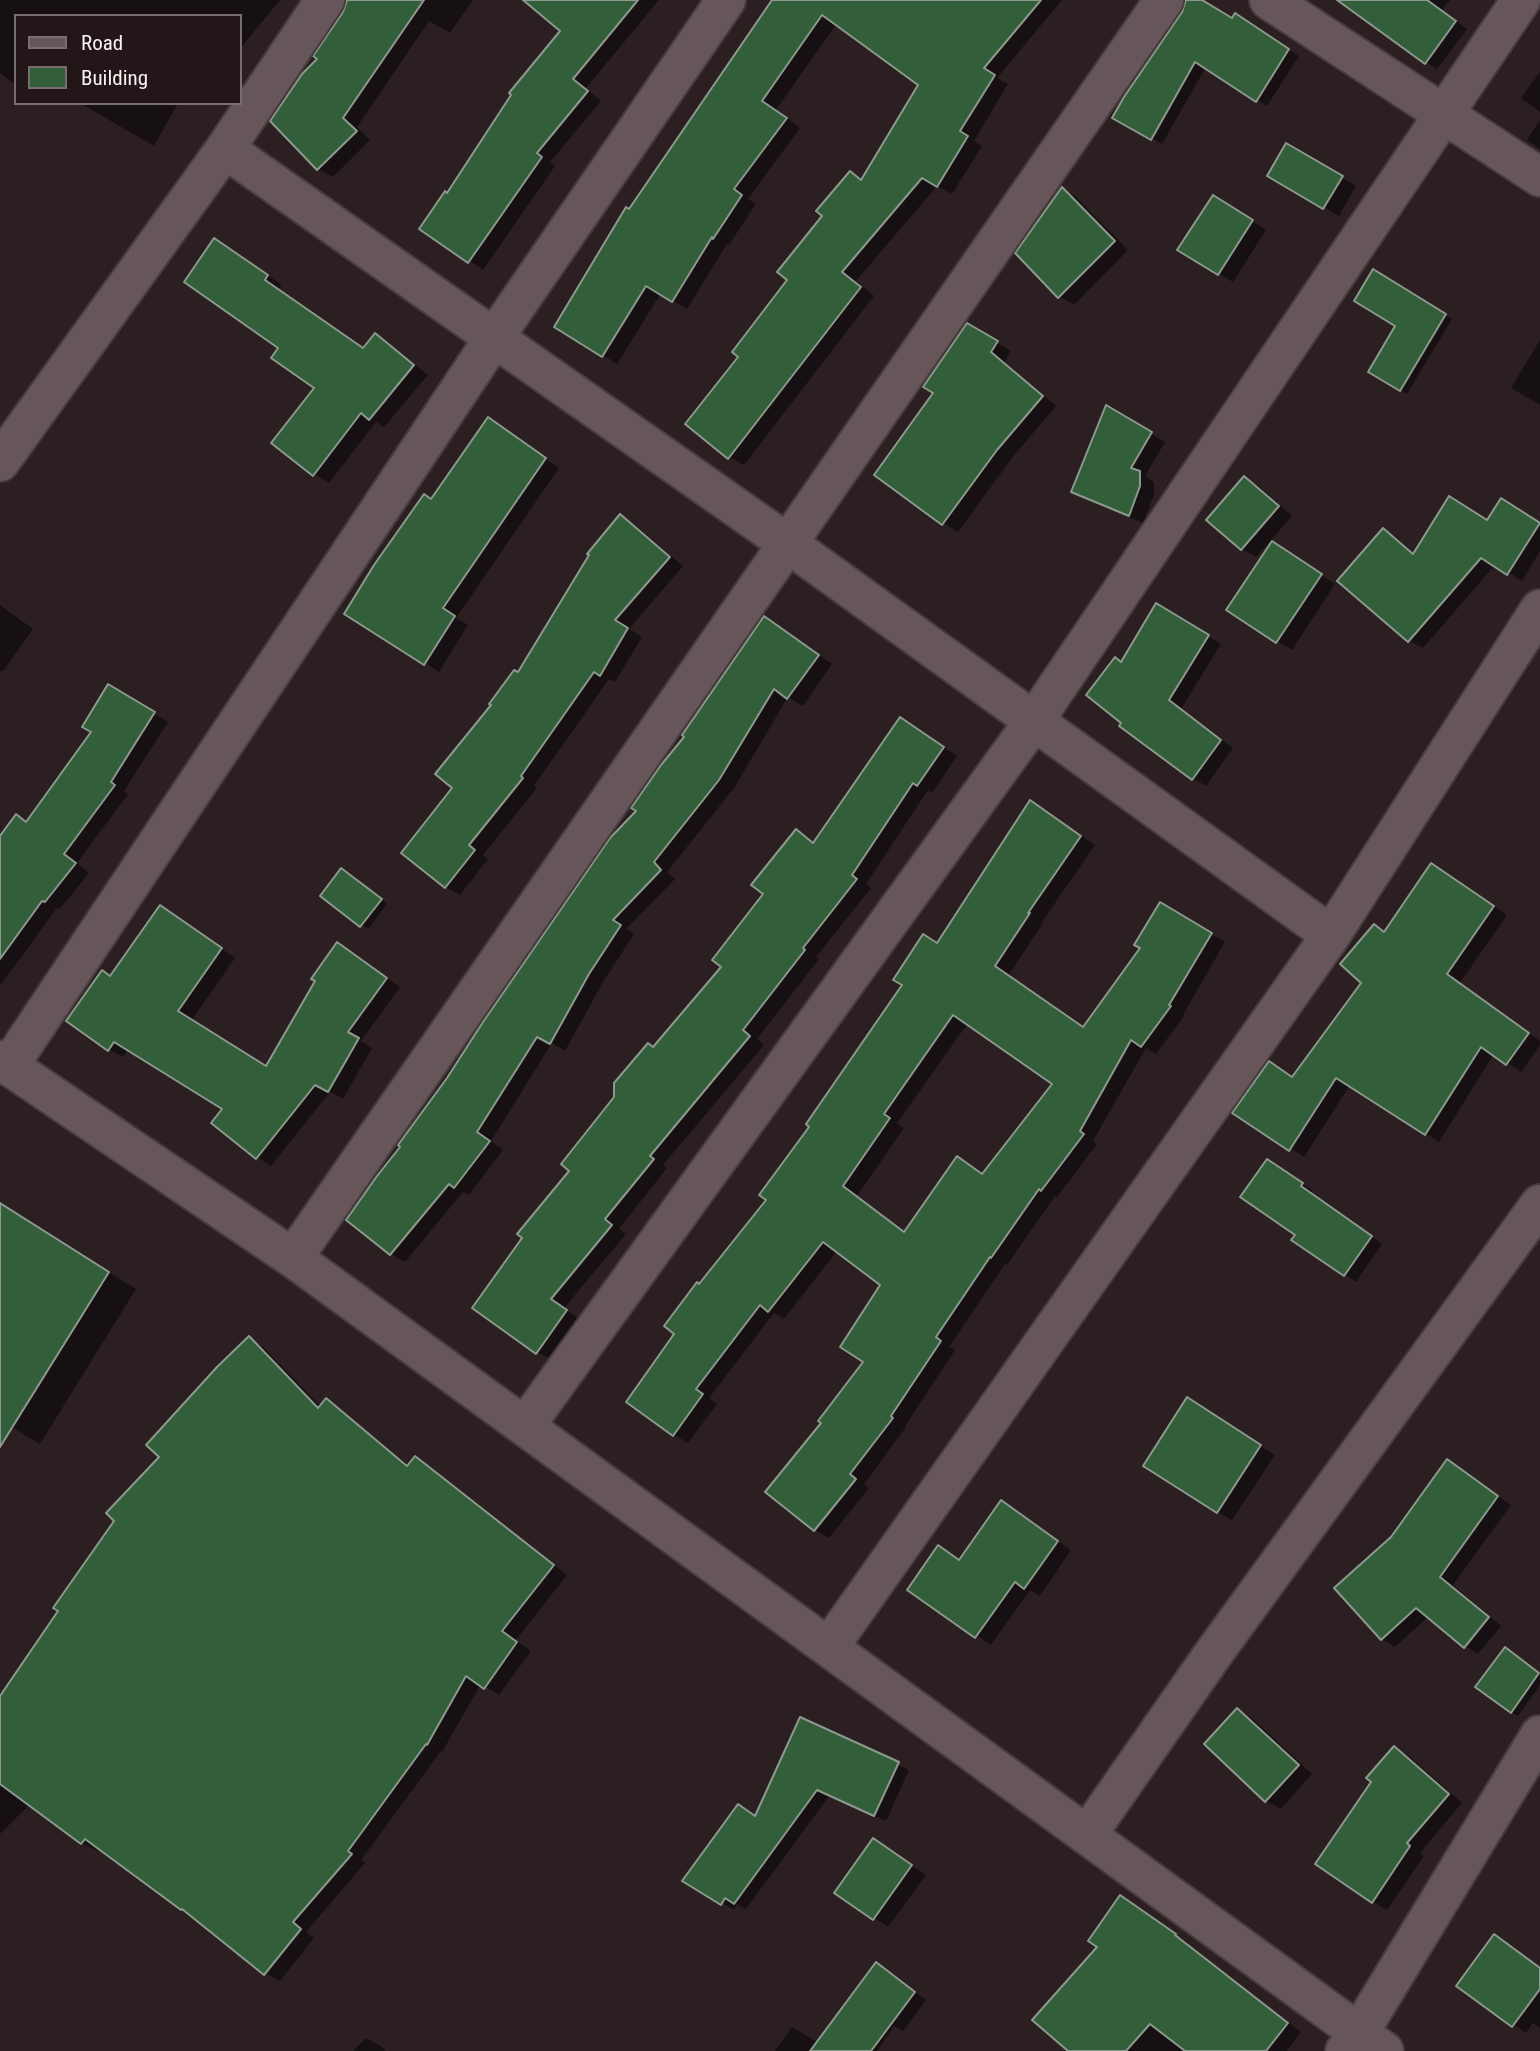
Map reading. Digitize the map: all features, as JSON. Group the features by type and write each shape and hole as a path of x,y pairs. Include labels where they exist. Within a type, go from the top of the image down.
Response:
{"street":[{"path":"0,462 225,149 326,0"},
{"path":"726,0 494,338 5,1063 293,1258 1087,1835 1363,2045 1540,1735"},
{"path":"293,1258 1164,0"},
{"path":"1269,0 1540,177"},
{"path":"525,1426 1034,721 1521,0"},
{"path":"225,149 788,543 1331,935"},
{"path":"829,1647 1331,935 1540,609"},
{"path":"1087,1835 1212,1657 1540,1204"}],"building":[{"path":"347,0 424,0 343,118 357,131 317,170 270,121 302,74 317,59 313,56 343,12"},
{"path":"523,0 638,0 573,79 588,91 537,153 542,157 468,263 419,229 445,191 447,193 511,95 509,93 560,31"},
{"path":"772,0 1041,0 984,68 995,75 960,131 968,136 937,187 922,178 842,272 861,287 728,459 685,424 738,357 732,352 787,280 777,272 822,216 816,211 850,171 861,180 918,85 822,15 762,101 787,118 734,189 742,195 713,239 712,237 672,302 646,286 602,357 554,327 626,207 629,209"},
{"path":"1186,0 1202,0 1232,18 1235,13 1289,49 1256,102 1195,62 1151,140 1112,118 1182,12"},
{"path":"1337,0 1427,0 1456,21 1425,64"},
{"path":"1286,143 1343,176 1323,209 1267,176"},
{"path":"1062,187 1115,241 1058,298 1015,253"},
{"path":"1213,195 1253,220 1218,275 1177,250"},
{"path":"214,238 268,275 265,280 363,348 375,333 414,365 369,420 361,413 313,476 271,443 314,388 271,358 278,348 184,282"},
{"path":"1373,269 1446,314 1400,391 1368,372 1395,326 1354,301"},
{"path":"967,323 998,341 991,352 1043,396 997,450 942,525 874,475 933,393 923,387"},
{"path":"1106,405 1152,432 1131,468 1140,471 1140,486 1129,516 1071,492"},
{"path":"488,417 546,458 443,608 455,616 424,665 344,614 374,565 424,494 431,499"},
{"path":"1244,476 1279,506 1241,550 1206,520"},
{"path":"1449,496 1487,520 1501,498 1540,523 1507,575 1481,558 1408,642 1337,581 1383,528 1413,554"},
{"path":"620,514 670,557 615,620 628,628 600,676 594,672 521,776 523,778 469,845 475,850 445,888 401,853 452,788 435,774 491,705 489,704 514,670 518,672 589,555 587,554"},
{"path":"1272,541 1322,574 1276,643 1226,610"},
{"path":"1156,603 1209,635 1169,700 1221,740 1192,780 1119,726 1121,723 1086,695 1115,657 1121,662"},
{"path":"764,616 819,655 787,699 774,689 719,780 654,862 661,870 613,920 621,925 589,974 550,1044 537,1037 477,1132 490,1141 454,1188 449,1184 390,1255 346,1220 400,1147 398,1145 447,1078 610,838 636,811 631,808 684,737 682,735"},
{"path":"108,684 155,712 111,782 115,785 64,854 76,863 45,902 42,901 0,959 0,836 16,814 26,822 91,732 82,727"},
{"path":"900,717 944,747 917,786 913,783 852,875 857,879 743,1030 750,1036 650,1156 654,1159 605,1219 612,1225 551,1299 567,1310 536,1354 472,1308 522,1238 517,1234 569,1171 561,1164 614,1097 614,1083 648,1043 653,1047 721,967 712,960 763,894 751,885 796,829 813,843"},
{"path":"1030,800 1081,836 995,966 1083,1027 1140,948 1134,945 1160,902 1212,933 1169,1005 1171,1006 1141,1047 1131,1040 1080,1131 1084,1134 1041,1191 1039,1189 990,1257 936,1337 941,1341 891,1416 893,1418 850,1474 856,1479 814,1531 765,1492 821,1423 818,1421 863,1362 840,1347 880,1285 823,1242 768,1312 760,1305 696,1389 703,1394 673,1436 626,1402 674,1334 664,1326 766,1200 759,1195 809,1127 806,1124 902,985 893,980 923,934 937,943","holes":["953,1015 1052,1084 982,1174 957,1156 904,1232 843,1186 890,1118 884,1114"]},
{"path":"1431,863 1494,906 1447,974 1529,1033 1506,1065 1481,1047 1425,1135 1336,1078 1289,1151 1232,1113 1269,1061 1292,1077 1361,983 1340,964 1374,924 1384,932"},
{"path":"341,868 382,899 360,927 320,896"},
{"path":"160,905 222,948 178,1011 266,1066 315,981 311,979 337,942 387,978 348,1032 359,1038 328,1092 315,1085 256,1159 211,1123 222,1109 114,1042 108,1051 66,1021 102,970 110,976"},
{"path":"1267,1159 1372,1236 1344,1276 1291,1240 1295,1235 1240,1197"},
{"path":"0,1203 109,1272 0,1447"},
{"path":"249,1336 318,1408 326,1398 407,1466 415,1456 554,1565 502,1631 517,1642 484,1689 466,1676 427,1745 348,1851 352,1854 293,1922 301,1929 264,1975 182,1909 85,1839 81,1844 0,1784 0,1696 58,1611 53,1608 114,1521 106,1513 159,1457 146,1445"},
{"path":"1187,1397 1261,1445 1217,1513 1143,1466"},
{"path":"1447,1459 1498,1496 1440,1577 1489,1617 1464,1648 1416,1608 1381,1640 1334,1588 1391,1537"},
{"path":"1001,1500 1058,1541 1024,1589 1015,1582 975,1638 907,1590 938,1545 959,1560"},
{"path":"1505,1647 1539,1673 1511,1713 1475,1687"},
{"path":"1237,1708 1299,1765 1265,1802 1204,1744"},
{"path":"800,1717 899,1762 874,1816 817,1790 734,1904 725,1898 721,1905 682,1881 738,1804 755,1816"},
{"path":"1394,1746 1449,1794 1407,1843 1410,1846 1372,1903 1315,1864 1371,1782 1366,1778"},
{"path":"873,1838 912,1865 873,1920 834,1893"},
{"path":"1120,1895 1176,1934 1288,2023 1266,2051 1185,2051 1150,2024 1126,2051 1068,2051 1032,2020 1097,1947 1088,1941"},
{"path":"1494,1934 1540,1968 1540,1989 1512,2027 1456,1986"},
{"path":"876,1962 915,1992 871,2051 810,2051"}]}
